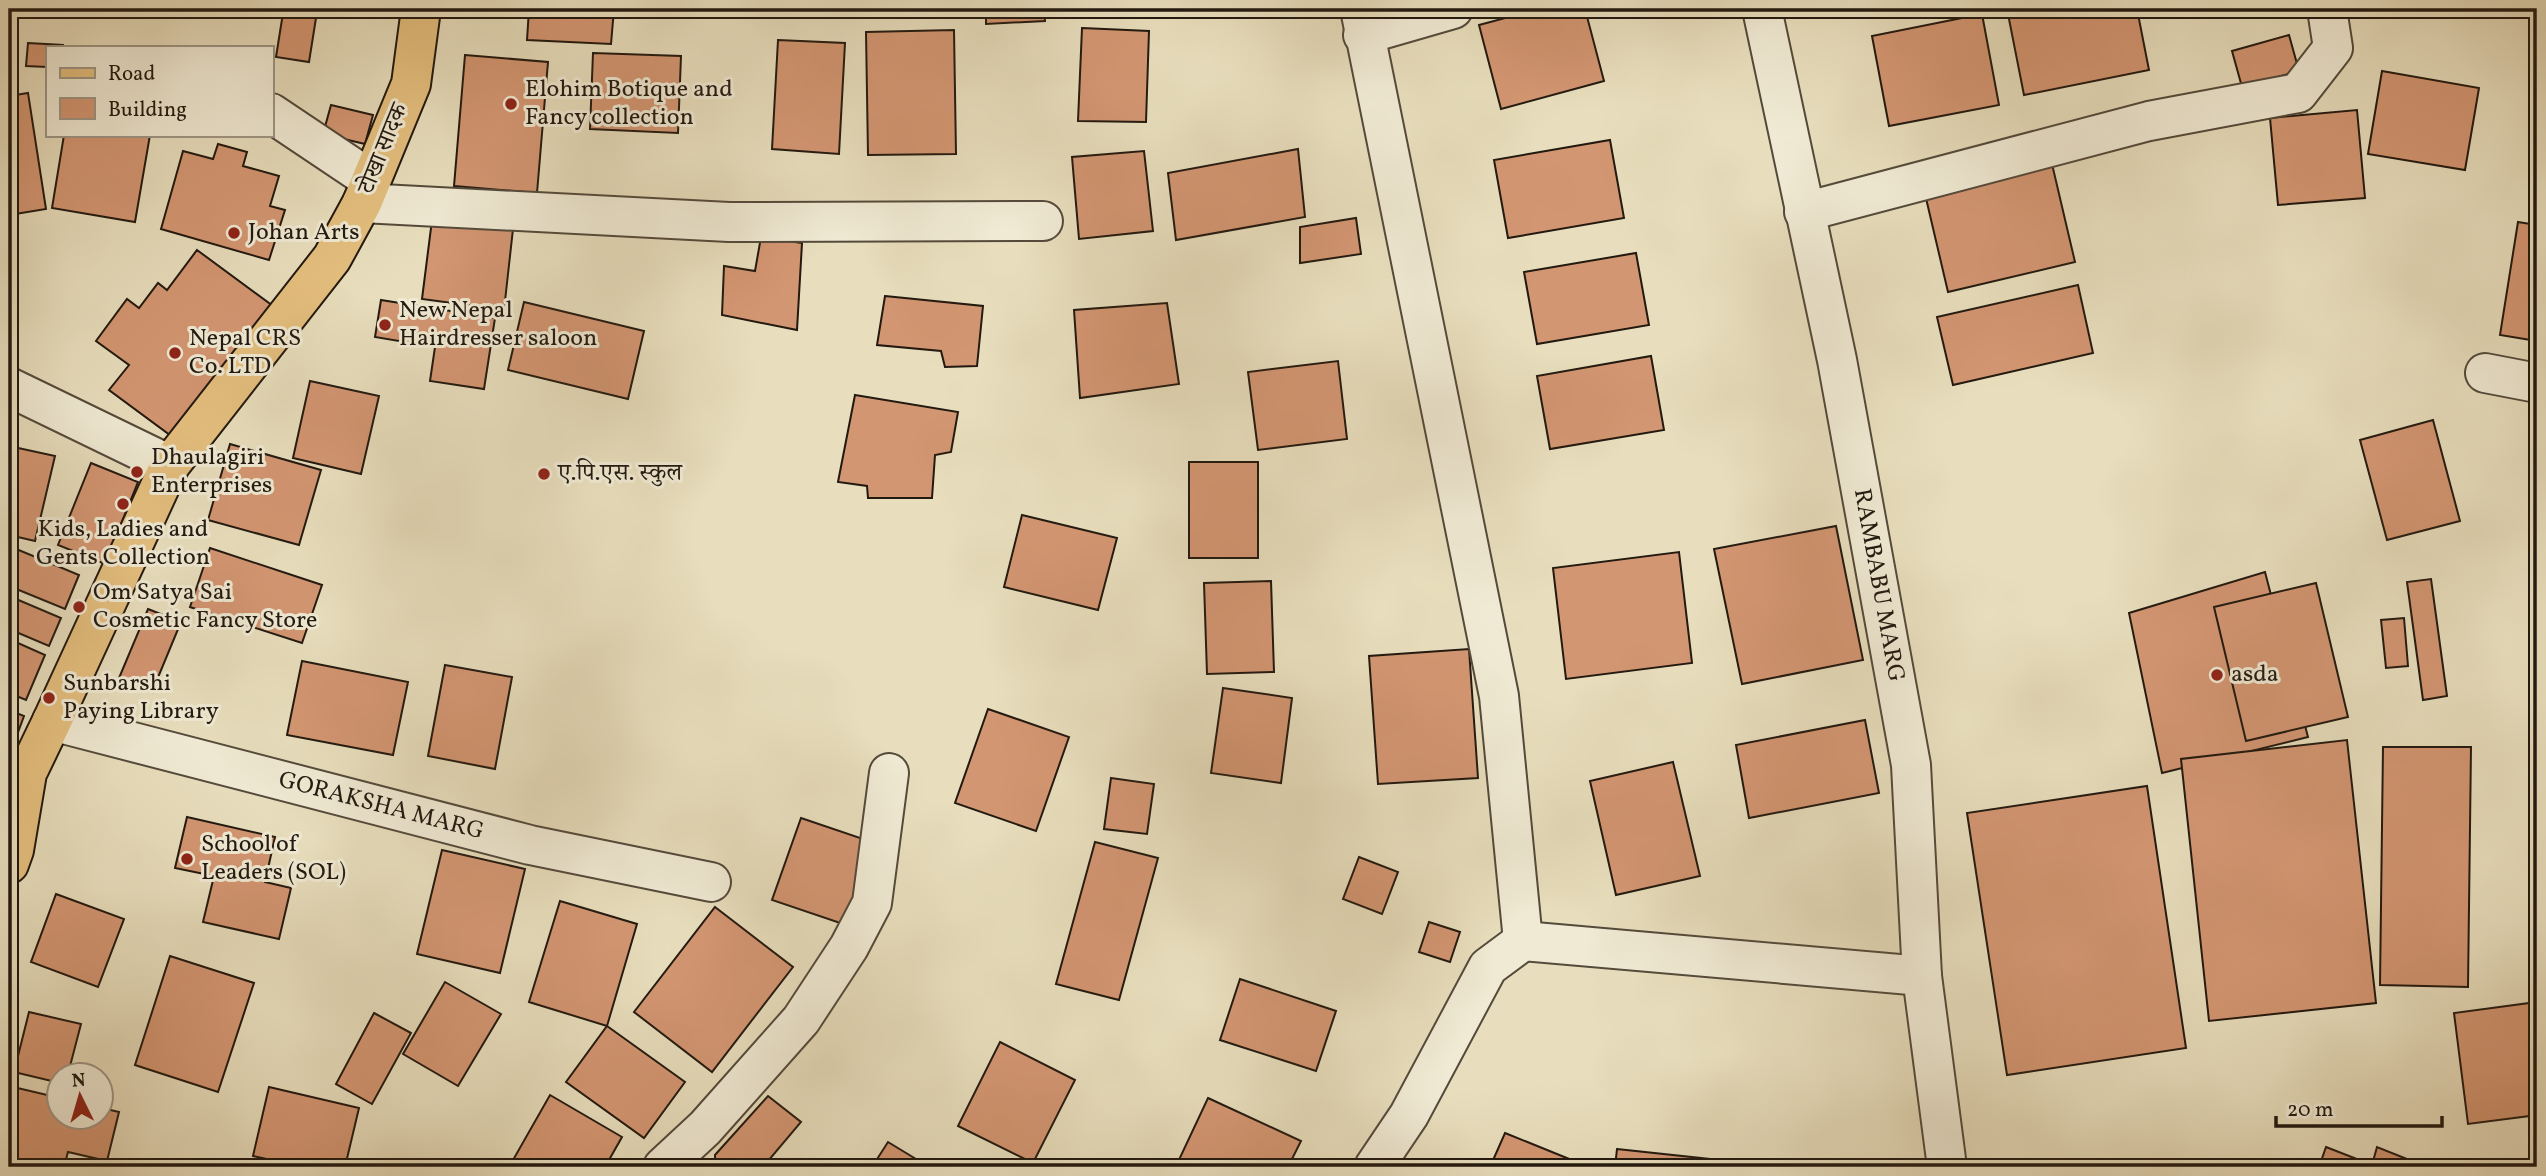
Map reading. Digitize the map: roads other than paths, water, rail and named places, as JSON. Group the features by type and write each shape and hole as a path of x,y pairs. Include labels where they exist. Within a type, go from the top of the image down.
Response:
{"main road":[{"name":"टोखा सादक","path":"11,855 27,773 170,465 332,258 367,191 411,84 421,9"}],"street":[{"path":"1453,9 1362,22 1499,696 1522,941"},
{"name":"RAMBABU MARG","path":"1762,9 1838,360 1911,765 1922,976 1947,1167"},
{"path":"1804,212 2149,121 2298,93 2333,48 2327,9"},
{"path":"273,115 367,191 729,222 1043,221"},
{"path":"2485,373 2537,383"},
{"path":"9,387 170,465"},
{"name":"GORAKSHA MARG","path":"52,721 530,845 711,882"},
{"path":"663,1167 705,1128 801,1020 849,947 872,903 889,773"},
{"path":"1374,1167 1409,1115 1488,967 1522,941 1922,976"}],"place":[{"name":"Elohim Botique and Fancy collection","path":"511,104"},
{"name":"Johan Arts","path":"234,233"},
{"name":"New Nepal Hairdresser saloon","path":"385,325"},
{"name":"Nepal CRS Co. LTD","path":"175,353"},
{"name":"Dhaulagiri Enterprises","path":"137,472"},
{"name":"ए.पि.एस. स्कुल","path":"544,474"},
{"name":"Kids, Ladies and Gents Collection","path":"123,504"},
{"name":"Om Satya Sai Cosmetic Fancy Store","path":"79,607"},
{"name":"asda","path":"2217,675"},
{"name":"Sunbarshi Paying Library","path":"49,698"},
{"name":"School of Leaders (SOL)","path":"187,859"}]}
